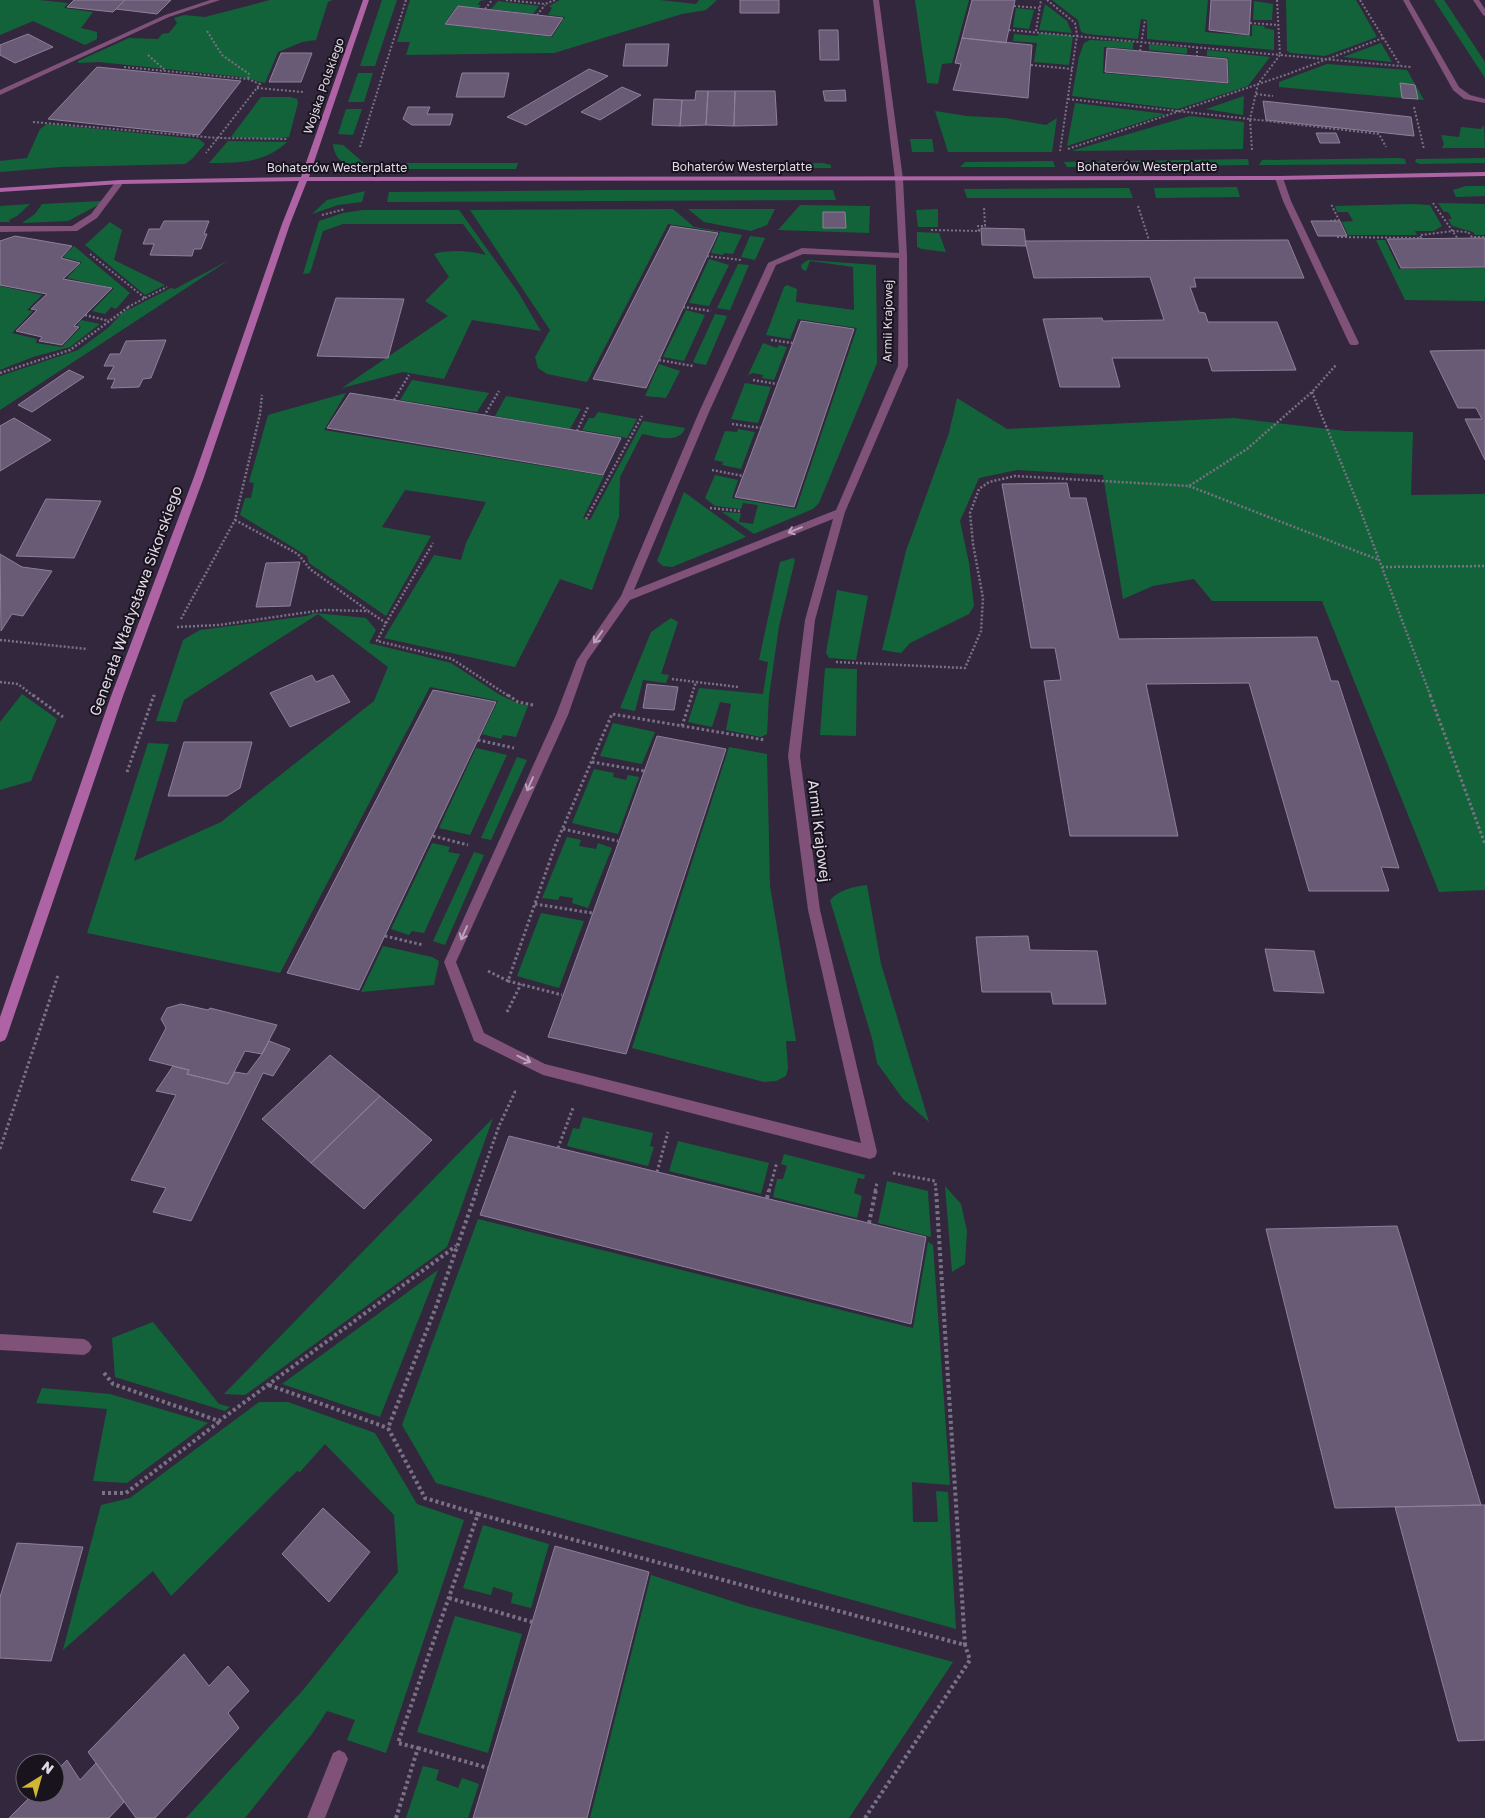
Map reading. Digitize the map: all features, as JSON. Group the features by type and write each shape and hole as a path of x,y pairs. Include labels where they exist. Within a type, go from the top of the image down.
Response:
{"street":[{"path":"0,93 167,16 217,0"},
{"name":"Wojska Polskiego","path":"304,179 366,0"},
{"name":"Armii Krajowej","path":"455,953 450,962 479,1038 543,1069 870,1152 814,910 794,756 810,620 840,512 903,366 903,256 899,179 876,0"},
{"path":"1406,0 1456,88 1467,97 1485,101"},
{"path":"1476,0 1485,14"},
{"name":"Bohaterów Westerplatte","path":"0,190 120,182 304,179 1279,178 1485,174"},
{"path":"1279,178 1287,201 1354,343"},
{"name":"Generała Władysława Sikorskiego","path":"0,1036 117,696 202,468 286,224 304,179"},
{"path":"0,229 74,229 94,216 120,182"},
{"path":"455,953 562,715 582,660 626,597 704,412 772,263 802,251 903,256"},
{"path":"626,597 840,512"},
{"path":"0,1342 84,1347"},
{"path":"316,1818 339,1759"}],"path":[{"path":"360,146 406,0"},
{"path":"485,9 492,0"},
{"path":"506,0 545,4 555,0"},
{"path":"1036,31 1041,0"},
{"path":"1047,0 1075,23 1077,36 1059,156"},
{"path":"1252,156 1250,119 1258,84 1280,55 1276,0"},
{"path":"1360,0 1400,66"},
{"path":"537,15 545,4"},
{"path":"1014,6 1040,8"},
{"path":"1140,51 1145,20"},
{"path":"1250,22 1278,25"},
{"path":"204,28 222,55 249,74 248,79"},
{"path":"1009,30 1445,69"},
{"path":"1060,151 1258,84 1383,38"},
{"path":"1197,47 1197,56"},
{"path":"1031,65 1072,69"},
{"path":"120,67 248,79 260,84 201,160"},
{"path":"256,88 310,93"},
{"path":"1256,94 1273,96"},
{"path":"1068,99 1379,134 1386,148"},
{"path":"1414,106 1425,154"},
{"path":"33,122 217,138 275,140 294,138"},
{"path":"1431,200 1458,238"},
{"path":"1330,201 1339,220"},
{"path":"1137,203 1149,240"},
{"path":"902,230 979,231 978,226 985,226 984,204"},
{"path":"321,216 354,208"},
{"path":"1334,237 1421,238 1420,235 1453,231 1468,232 1472,237 1485,237"},
{"path":"86,251 145,298"},
{"path":"707,256 734,259"},
{"path":"0,373 70,350 121,311 167,287"},
{"path":"683,307 710,311"},
{"path":"85,315 109,321"},
{"path":"768,340 792,343"},
{"path":"1189,486 1247,449 1312,392 1354,343"},
{"path":"659,360 687,365"},
{"path":"394,400 409,374"},
{"path":"745,378 777,384"},
{"path":"174,636 235,520 260,414 262,386"},
{"path":"484,416 499,391"},
{"path":"1312,392 1382,566 1485,844"},
{"path":"577,431 588,407"},
{"path":"586,519 642,416"},
{"path":"726,423 761,428"},
{"path":"709,469 743,476"},
{"path":"866,665 965,668 981,631 982,598 970,513 978,489 989,482 1015,476 1189,486 1379,560"},
{"path":"710,508 740,511"},
{"path":"235,520 298,554 310,569 386,623"},
{"path":"433,543 377,641 452,659 518,702 536,705 562,715"},
{"path":"1382,566 1485,566"},
{"path":"178,627 219,625 323,610 368,611"},
{"path":"0,640 86,649"},
{"path":"672,679 739,687"},
{"path":"0,682 18,684 63,717"},
{"path":"682,726 696,682"},
{"path":"126,777 155,692"},
{"path":"508,981 563,829 612,714 766,741"},
{"path":"478,740 516,748"},
{"path":"592,762 644,771"},
{"path":"563,829 618,841"},
{"path":"433,836 471,846"},
{"path":"535,904 592,913"},
{"path":"385,936 426,946"},
{"path":"455,953 508,981 562,995"},
{"path":"0,1149 59,972"},
{"path":"507,1012 521,984"},
{"path":"388,1428 436,1307 499,1126 515,1092 525,1095"},
{"path":"563,1105 582,1110"},
{"path":"558,1148 573,1107"},
{"path":"658,1129 677,1134"},
{"path":"657,1172 668,1132"},
{"path":"767,1198 780,1154"},
{"path":"768,1159 778,1161"},
{"path":"865,1818 970,1660 965,1645 935,1181 889,1172"},
{"path":"869,1223 878,1179"},
{"path":"102,1492 126,1493 219,1421 458,1245"},
{"path":"84,1347 113,1384 219,1421"},
{"path":"269,1385 388,1428 424,1498 965,1645"},
{"path":"478,1514 398,1743 488,1768"},
{"path":"449,1598 532,1622"},
{"path":"396,1818 418,1748"}],"green space":[{"path":"0,0 39,0 68,3 64,8 93,12 81,28 97,32 97,39 85,45 33,21 0,35"},
{"path":"270,0 332,0 328,2 316,40 302,42 278,52 265,83 242,77 99,62 78,63 78,61 129,38 158,39 162,34 169,33 177,23 174,18 184,15 205,17"},
{"path":"382,0 397,0 375,66 360,66"},
{"path":"410,0 485,0 480,1 478,5 481,5 479,8 457,6 444,24 552,37 565,17 548,15 552,8 549,6 560,0 660,0 696,4 699,0 717,0 706,10 682,14 554,53 406,55 410,42 397,42"},
{"path":"915,0 969,0 952,63 942,64 938,84 927,83"},
{"path":"1052,0 1208,0 1205,32 1252,36 1252,25 1265,26 1264,28 1274,30 1274,50 1147,39 1147,20 1141,19 1138,39 1087,34 1081,32 1078,20"},
{"path":"1286,0 1356,0 1377,37 1325,56 1291,53 1287,51"},
{"path":"1434,0 1444,0 1485,62 1485,78"},
{"path":"498,1 539,6 533,14 491,9"},
{"path":"1254,1 1273,4 1272,20 1253,20"},
{"path":"1045,4 1067,21 1072,33 1039,30"},
{"path":"1016,8 1034,10 1029,29 1013,27"},
{"path":"1039,33 1073,36 1069,65 1034,62 1037,43 1013,41 1014,34 1038,36"},
{"path":"1090,40 1133,42 1133,49 1104,47 1103,73 1229,84 1228,58 1207,56 1207,50 1270,57 1248,86 1178,109 1072,96 1079,57 1084,43"},
{"path":"1381,43 1392,62 1343,57"},
{"path":"1149,44 1187,48 1187,54 1149,50"},
{"path":"1327,64 1407,70 1424,100 1279,87 1279,82"},
{"path":"358,73 373,73 364,102 348,102"},
{"path":"1244,96 1243,115 1205,109 1206,109"},
{"path":"261,97 290,97 297,99 298,103 289,137 272,139 231,137"},
{"path":"1075,103 1166,114 1067,146"},
{"path":"346,109 362,109 353,135 338,134"},
{"path":"935,111 967,116 1005,118 1046,125 1057,118 1052,152 948,152"},
{"path":"1190,116 1244,122 1243,149 1071,151"},
{"path":"47,124 199,139 205,144 185,164 61,167 0,172 0,161 27,158 40,129"},
{"path":"1484,125 1485,148 1442,148 1444,144 1441,135 1459,137 1461,127 1481,129"},
{"path":"910,139 932,139 934,152 912,152"},
{"path":"228,141 287,142 279,149 261,158 231,163 209,163"},
{"path":"333,144 343,145 371,169 352,166 341,161 337,157"},
{"path":"1485,158 1485,163 1419,164 1415,162 1416,159"},
{"path":"1248,159 1249,165 1067,167 1064,162"},
{"path":"1405,159 1406,164 1259,165 1262,160"},
{"path":"1053,161 1055,167 960,167 965,162"},
{"path":"396,163 518,163 516,169 400,169 395,167"},
{"path":"823,163 831,165 831,168 770,168 769,164"},
{"path":"1466,186 1485,186 1485,196 1456,197 1453,190"},
{"path":"1237,187 1240,197 1156,198 1154,188"},
{"path":"1129,188 1133,198 967,198 964,189"},
{"path":"833,190 836,200 387,202 389,192"},
{"path":"365,191 362,202 338,205 312,214 327,200"},
{"path":"101,201 100,204 68,221 22,223 35,214 42,204"},
{"path":"1438,203 1485,204 1485,235 1475,235 1473,232 1452,226 1448,219 1452,219 1448,212 1444,212"},
{"path":"30,204 17,216 9,220 10,222 0,222 0,206"},
{"path":"800,205 870,206 869,233 778,230"},
{"path":"1430,205 1442,226 1434,231 1415,231 1417,235 1348,235 1342,222 1353,221 1348,212 1337,212 1335,206"},
{"path":"673,209 694,227 742,235 733,254 711,253 720,232 668,224 587,382 547,374 538,368 535,357 550,330 470,210"},
{"path":"688,209 775,209 767,225 751,231 704,222"},
{"path":"938,209 938,227 918,227 916,210"},
{"path":"363,210 459,210 518,292 541,331 472,320 444,379 403,372 342,388 448,316 425,301 449,277 434,254 460,251 486,255 463,224 343,224 323,231 310,273 303,274 319,221 343,213"},
{"path":"110,222 122,230 114,260 165,285 145,295 85,245"},
{"path":"917,232 939,233 946,252 917,247"},
{"path":"750,236 765,238 755,260 741,257"},
{"path":"1376,240 1385,240 1399,269 1485,268 1485,301 1405,300"},
{"path":"74,246 130,293 116,309 111,307 105,314 92,311 114,288 67,278 82,262 63,257"},
{"path":"709,259 729,265 709,306 689,303"},
{"path":"229,260 0,410 0,376 78,350 108,328 122,313 171,288 175,289"},
{"path":"808,260 876,265 877,363 819,503 813,509 754,534 722,512 741,513 739,522 753,524 758,505 743,503 741,509 715,506 705,498 715,475 738,480 732,498 796,509 857,328 798,319 790,339 766,335 784,287 787,285 797,289 796,302 854,310 853,267 810,261 806,271 802,269 801,265"},
{"path":"738,264 749,265 730,310 717,308"},
{"path":"0,286 42,295 27,310 33,311 12,333 37,339 36,343 62,347 81,327 77,325 81,320 100,324 70,347 33,357 0,370"},
{"path":"686,310 705,315 684,361 663,357"},
{"path":"715,314 727,316 706,365 695,363 693,362"},
{"path":"763,343 777,348 779,345 787,347 774,380 762,378 763,375 753,373 748,375"},
{"path":"659,364 680,371 666,398 645,396"},
{"path":"412,380 489,393 477,412 400,400"},
{"path":"745,383 771,387 758,423 731,419"},
{"path":"346,393 324,430 604,476 583,518 590,520 643,421 685,428 682,433 672,438 642,434 620,477 619,517 592,590 560,579 515,667 384,638 434,555 461,560 466,543 486,502 405,490 382,527 431,536 386,616 309,563 307,556 240,515 245,498 251,498 254,483 249,482 268,415"},
{"path":"506,396 581,409 570,429 495,416"},
{"path":"957,398 1007,429 1234,418 1345,431 1413,432 1411,495 1485,494 1485,890 1439,892 1322,601 1212,601 1194,579 1153,586 1123,599 1103,475 1017,470 979,478 960,521 969,563 974,606 969,614 910,643 901,653 882,650 906,551 949,433"},
{"path":"598,412 637,419 627,438 582,430 589,418 594,418"},
{"path":"738,429 755,432 741,469 722,465 723,462 714,460 725,431 737,432"},
{"path":"684,492 746,537 672,567 663,566 657,561"},
{"path":"793,558 795,560 779,626 769,696 767,734 761,737 726,730 731,704 720,702 712,727 688,722 699,688 763,694 768,662 759,660 780,562"},
{"path":"837,590 868,596 856,660 829,658 826,653"},
{"path":"315,613 366,618 376,630 369,643 451,663 500,695 528,706 516,737 503,735 501,739 482,734 498,701 430,687 280,973 87,933 148,743 169,744 134,861 221,822 374,701 388,667 318,614 184,700 176,722 156,721 183,640 200,630 307,616"},
{"path":"671,618 678,622 661,674 669,675 666,683 643,680 635,711 620,708 651,632"},
{"path":"825,668 857,669 856,736 820,735"},
{"path":"22,694 57,719 31,781 0,790 0,722"},
{"path":"613,723 655,732 642,764 600,756"},
{"path":"729,747 767,754 770,886 796,1041 786,1041 788,1068 786,1076 776,1081 764,1082 632,1048"},
{"path":"476,748 507,755 470,835 439,828"},
{"path":"517,757 527,760 491,840 481,838"},
{"path":"594,769 614,773 613,777 626,780 628,775 639,777 618,834 572,823"},
{"path":"567,837 581,840 579,846 596,849 598,843 612,848 588,908 572,903 573,898 560,896 558,900 542,898"},
{"path":"432,843 450,847 448,852 460,854 424,933 412,931 409,935 391,929"},
{"path":"474,852 484,855 445,945 433,941"},
{"path":"867,885 881,964 929,1122 903,1099 877,1063 872,1038 830,900 838,893 847,889"},
{"path":"541,913 584,921 559,988 517,976"},
{"path":"383,946 432,957 439,961 434,985 361,992"},
{"path":"583,1117 653,1133 650,1146 654,1147 648,1166 567,1146 573,1128 579,1129"},
{"path":"493,1118 447,1247 245,1395 224,1394"},
{"path":"678,1141 769,1163 761,1194 669,1171"},
{"path":"784,1154 865,1175 864,1179 858,1178 854,1193 862,1196 857,1218 773,1197 777,1179 783,1179 787,1166 781,1164"},
{"path":"887,1181 928,1191 931,1237 878,1223"},
{"path":"945,1186 961,1204 967,1231 965,1264 952,1272"},
{"path":"478,1219 913,1328 928,1242 933,1245 950,1485 912,1482 913,1522 938,1522 936,1491 948,1492 956,1629 436,1483 402,1425"},
{"path":"438,1270 380,1417 282,1384"},
{"path":"153,1322 219,1404 230,1407 225,1411 115,1377 112,1338"},
{"path":"42,1388 110,1394 208,1423 127,1483 93,1481 107,1409 36,1403"},
{"path":"259,1402 288,1402 375,1433 417,1504 464,1520 386,1753 347,1740 355,1720 327,1711 312,1734 245,1818 186,1818 303,1690 398,1572 394,1515 325,1444 300,1472 297,1471 171,1596 153,1571 63,1650 101,1505 130,1498"},
{"path":"483,1525 549,1544 531,1608 511,1603 513,1593 493,1587 491,1595 463,1588"},
{"path":"651,1575 747,1606 953,1662 849,1818 590,1818"},
{"path":"455,1616 522,1634 488,1753 417,1732"},
{"path":"423,1766 439,1770 436,1780 458,1788 462,1778 479,1784 468,1818 406,1818"}],"building":[{"path":"74,0 125,0 113,12 67,7"},
{"path":"125,0 171,0 157,14 116,9"},
{"path":"740,0 779,0 779,13 740,13"},
{"path":"972,0 1015,0 1006,43 962,38"},
{"path":"1211,0 1251,0 1249,35 1209,30"},
{"path":"458,6 563,18 551,36 445,24"},
{"path":"819,30 838,30 839,60 820,60"},
{"path":"28,34 53,47 15,63 0,55 0,45"},
{"path":"962,38 1032,45 1028,98 953,90 961,64 955,63"},
{"path":"626,44 669,44 667,66 623,66"},
{"path":"1107,48 1227,59 1228,83 1105,72"},
{"path":"281,53 312,53 301,82 269,82"},
{"path":"97,67 241,81 199,135 48,119"},
{"path":"589,69 608,76 526,125 507,117"},
{"path":"462,73 509,73 504,97 456,97"},
{"path":"1400,83 1415,85 1418,99 1402,98"},
{"path":"622,87 641,95 600,120 581,112"},
{"path":"845,90 846,101 825,101 823,91"},
{"path":"696,91 708,91 706,125 680,126 682,100 695,100"},
{"path":"708,91 735,91 734,126 706,125"},
{"path":"735,91 775,91 777,125 734,126"},
{"path":"654,99 682,100 680,126 652,125"},
{"path":"1263,101 1411,117 1414,136 1266,120"},
{"path":"408,107 430,107 427,114 453,114 450,125 412,125 403,119"},
{"path":"1316,133 1336,133 1340,143 1320,143"},
{"path":"823,212 845,212 846,228 823,228"},
{"path":"164,221 209,221 204,234 207,234 201,249 194,249 192,256 150,255 154,244 143,244 149,229 160,229"},
{"path":"1311,221 1340,221 1347,236 1318,236"},
{"path":"671,226 718,233 646,388 593,379"},
{"path":"981,228 1024,229 1026,246 982,245"},
{"path":"15,236 72,246 61,258 80,263 63,279 112,288 74,326 79,327 62,345 39,341 42,337 16,331 37,310 31,309 47,294 0,285 0,241"},
{"path":"1485,238 1485,267 1401,268 1387,239"},
{"path":"1288,240 1304,278 1194,278 1196,287 1190,287 1199,312 1205,313 1208,322 1277,322 1296,370 1212,371 1208,358 1112,358 1120,387 1060,387 1043,319 1102,318 1103,321 1164,320 1150,277 1034,278 1025,241"},
{"path":"336,298 404,299 388,358 317,356"},
{"path":"801,321 854,329 794,507 735,497"},
{"path":"166,340 151,378 143,379 139,387 111,388 115,379 107,379 114,366 104,366 110,354 120,354 126,341"},
{"path":"1485,350 1485,460 1465,419 1482,419 1476,408 1458,408 1430,351"},
{"path":"69,370 84,377 32,412 18,405"},
{"path":"350,393 621,438 603,475 327,428"},
{"path":"14,418 51,440 0,471 0,426"},
{"path":"1067,483 1070,498 1086,498 1119,639 1317,637 1331,681 1338,681 1399,868 1381,867 1389,891 1309,891 1249,683 1146,684 1178,836 1070,836 1044,681 1061,680 1055,648 1031,648 1002,484"},
{"path":"46,499 101,501 74,558 16,556"},
{"path":"0,554 22,567 52,571 23,616 12,614 1,631"},
{"path":"300,562 290,606 256,607 266,563"},
{"path":"312,675 316,682 333,675 350,702 290,727 270,693"},
{"path":"647,684 678,687 674,710 643,708"},
{"path":"433,690 496,702 359,990 287,973"},
{"path":"657,736 726,749 626,1054 548,1037"},
{"path":"184,742 252,742 240,788 227,796 168,796"},
{"path":"1028,936 1030,950 1097,951 1106,1004 1053,1004 1051,992 982,992 976,937"},
{"path":"1265,949 1314,951 1324,993 1274,991"},
{"path":"181,1004 208,1010 210,1008 277,1025 262,1054 245,1051 228,1084 187,1074 189,1070 149,1060 166,1028 161,1019 167,1008"},
{"path":"269,1041 290,1049 273,1076 263,1073 191,1221 153,1212 166,1188 131,1180 176,1095 156,1091 173,1066 189,1070 187,1074 228,1084 235,1072 247,1074"},
{"path":"330,1055 380,1096 311,1163 262,1119"},
{"path":"380,1096 432,1140 364,1209 311,1163"},
{"path":"509,1136 926,1237 911,1324 480,1215"},
{"path":"1397,1226 1481,1505 1335,1508 1266,1229"},
{"path":"1485,1505 1485,1740 1458,1741 1395,1507"},
{"path":"323,1508 370,1552 329,1602 282,1554"},
{"path":"17,1543 83,1547 51,1661 0,1658 0,1597"},
{"path":"555,1546 649,1572 587,1818 473,1818"},
{"path":"184,1654 209,1686 228,1666 249,1691 228,1713 239,1728 155,1818 136,1818 88,1752"},
{"path":"67,1760 80,1780 96,1763 124,1802 109,1818 9,1818 24,1803 65,1803 65,1762"}]}
